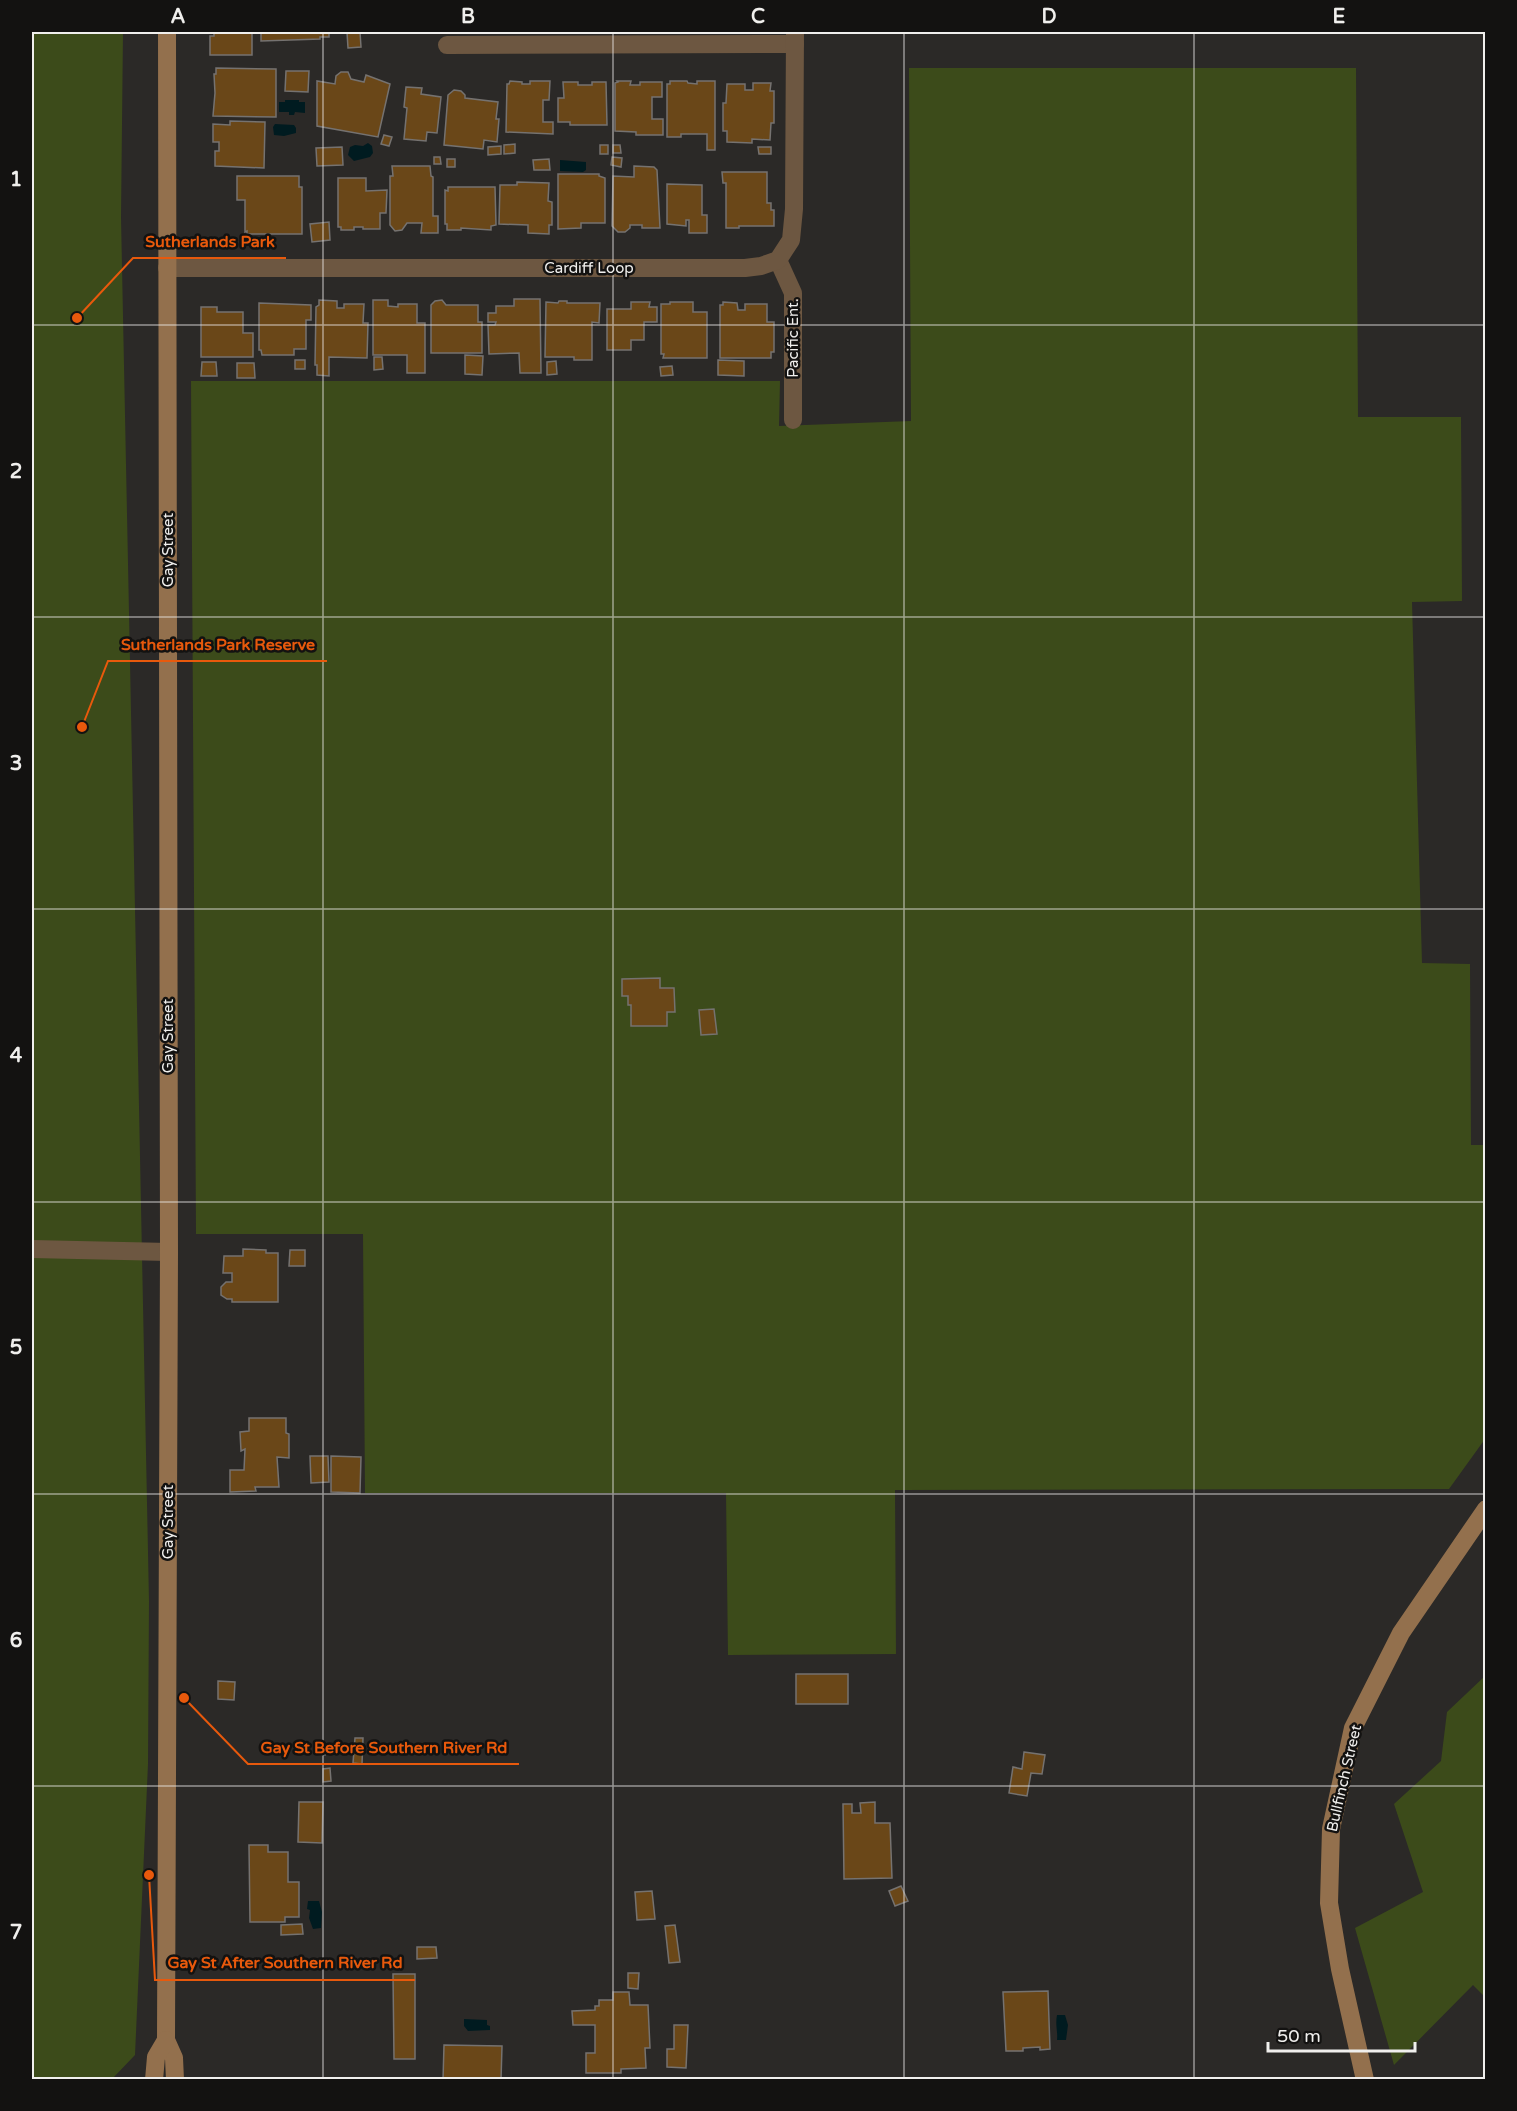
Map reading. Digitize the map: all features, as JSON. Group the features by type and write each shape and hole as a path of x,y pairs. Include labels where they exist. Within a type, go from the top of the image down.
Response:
{"main road":[{"name":"Gay Street","path":"167,32 169,1252 166,2040 174,2058 175,2079"},
{"name":"Bullfinch Street","path":"1365,2079 1340,1969 1329,1903 1331,1829 1353,1728 1401,1633 1485,1509"},
{"name":"Gay Street","path":"154,2079 156,2057 166,2040"}],"street":[{"path":"447,45 795,38 794,208 791,240 778,260"},
{"name":"Cardiff Loop","path":"167,268 745,268 762,266 778,260"},
{"name":"Pacific Ent.","path":"778,260 793,293 793,420"},
{"path":"32,1249 169,1252"}],"green space":[{"path":"32,32 123,32 121,217 149,1601 148,1764 135,2055 112,2079 32,2080"},
{"path":"909,68 1356,68 1358,417 1461,417 1462,601 1412,602 1422,963 1470,964 1471,1145 1486,1145 1485,1439 1449,1489 895,1490 896,1654 728,1655 726,1493 365,1493 363,1234 196,1234 191,381 780,381 779,426 911,421"},
{"path":"1485,1676 1485,1997 1473,1985 1394,2065 1355,1928 1423,1892 1394,1804 1441,1761 1447,1712"}],"water":[{"path":"285,100 305,102 305,113 295,112 294,115 289,115 289,112 279,112 279,102 285,102"},
{"path":"275,124 294,125 296,133 284,136 274,135"},
{"path":"368,143 372,146 373,153 370,157 354,161 348,155 350,147 363,146"},
{"path":"560,160 586,162 586,170 583,172 560,171"},
{"path":"308,1901 319,1901 322,1912 321,1928 313,1929 309,1918 310,1910 307,1909"},
{"path":"1057,2015 1065,2015 1068,2025 1066,2040 1057,2040"},
{"path":"464,2019 487,2020 490,2030 468,2031 464,2026"}],"building":[{"path":"214,32 252,32 252,55 210,55 210,36 214,36"},
{"path":"261,32 329,32 329,37 261,41"},
{"path":"347,32 360,32 361,47 348,48"},
{"path":"216,68 276,69 276,117 213,116"},
{"path":"286,71 309,71 308,92 285,91"},
{"path":"341,72 348,72 351,79 364,82 366,75 390,84 378,137 317,126 317,81 335,84 336,76"},
{"path":"510,81 530,84 530,81 550,81 549,100 543,100 543,122 553,122 553,134 506,132 507,84"},
{"path":"631,81 630,85 640,85 640,82 662,82 662,97 652,97 652,119 663,119 663,135 636,135 636,132 615,131 615,83"},
{"path":"670,81 687,81 697,84 697,81 715,81 715,150 707,150 707,134 681,134 681,137 667,137 667,84 670,84"},
{"path":"563,82 592,85 592,82 606,82 607,125 570,125 570,122 558,122 558,98 564,98"},
{"path":"753,83 771,83 770,91 774,91 774,123 771,123 770,140 752,139 752,143 727,142 727,131 723,131 723,103 726,103 727,84 745,84 745,90 753,90"},
{"path":"406,87 422,88 421,94 441,97 437,133 427,132 426,141 404,139 407,108 404,107"},
{"path":"454,90 461,91 465,98 498,102 497,142 484,140 483,149 444,145 448,95"},
{"path":"230,121 265,122 264,168 215,166 215,151 219,151 219,142 213,142 213,124 230,125"},
{"path":"384,135 392,137 389,146 381,144"},
{"path":"515,144 515,153 504,154 504,145"},
{"path":"600,145 608,145 608,154 600,154"},
{"path":"613,145 620,145 621,153 613,153"},
{"path":"501,146 501,154 488,155 488,147"},
{"path":"342,147 343,165 317,166 316,148"},
{"path":"758,147 771,147 771,154 759,154"},
{"path":"434,157 440,157 441,164 434,164"},
{"path":"612,157 622,158 621,167 611,165"},
{"path":"447,159 455,159 455,167 447,167"},
{"path":"549,159 550,170 534,170 533,160"},
{"path":"392,166 430,166 433,177 433,216 438,216 438,233 421,233 422,223 407,223 402,230 395,231 390,225"},
{"path":"634,166 654,167 657,170 660,228 630,225 625,232 618,232 612,226 613,176 634,177"},
{"path":"722,172 767,172 767,203 771,203 771,210 774,210 774,226 726,228 726,183 723,183"},
{"path":"558,174 599,174 605,178 605,223 581,223 581,228 558,229"},
{"path":"237,176 299,176 299,187 302,187 302,234 247,234 247,231 245,232 245,200 237,200"},
{"path":"338,178 366,178 366,191 387,190 386,213 380,213 380,229 354,227 354,230 341,230 341,227 338,227"},
{"path":"517,182 549,183 548,201 552,202 552,225 549,225 549,234 528,233 528,225 499,224 500,185 517,185"},
{"path":"667,184 702,185 702,215 707,215 707,233 689,233 689,220 686,220 686,226 667,224"},
{"path":"448,187 495,187 496,225 491,226 491,230 461,228 461,230 447,230 445,190 448,191"},
{"path":"329,222 330,240 312,242 310,224"},
{"path":"514,299 540,299 541,373 520,373 519,353 489,354 488,325 495,325 496,322 488,322 488,313 496,313 496,306 514,306"},
{"path":"319,300 337,301 337,308 344,308 344,304 364,304 363,323 368,323 367,358 329,357 329,376 317,375 317,365 315,365 316,307 319,305"},
{"path":"373,300 388,300 388,306 398,307 398,304 417,304 417,323 425,323 425,373 407,373 407,355 373,355"},
{"path":"442,300 446,305 478,305 478,322 482,322 482,353 431,353 431,305 435,301"},
{"path":"559,301 600,303 599,323 592,322 592,360 574,360 574,357 545,357 546,302 558,303"},
{"path":"631,302 650,302 649,307 657,307 657,322 644,322 644,340 631,340 631,350 607,350 607,309 631,309"},
{"path":"670,302 693,302 693,312 707,312 707,358 663,358 664,354 661,354 661,304 670,304"},
{"path":"723,302 737,303 738,310 745,310 745,304 767,304 767,322 774,322 774,352 771,352 771,358 720,358 720,305 723,305"},
{"path":"259,303 311,305 311,320 306,320 306,349 294,349 294,355 262,355 259,350"},
{"path":"201,307 217,307 217,312 243,312 243,333 253,333 253,357 201,357"},
{"path":"465,355 483,356 482,375 465,374"},
{"path":"374,357 382,357 383,369 374,370"},
{"path":"295,360 305,360 305,369 295,369"},
{"path":"718,360 744,361 744,376 718,375"},
{"path":"556,361 557,374 547,375 547,362"},
{"path":"202,362 216,362 217,376 201,376"},
{"path":"237,363 254,363 255,378 237,378"},
{"path":"672,366 673,375 661,376 660,367"},
{"path":"660,978 660,988 674,988 675,1012 667,1012 667,1026 631,1026 631,1005 628,1005 628,996 622,996 622,979"},
{"path":"714,1009 717,1034 701,1035 699,1010"},
{"path":"243,1249 278,1253 278,1302 232,1302 232,1299 221,1295 221,1287 226,1282 232,1282 232,1273 223,1273 224,1256 243,1256"},
{"path":"290,1250 305,1250 305,1266 289,1266"},
{"path":"249,1418 286,1418 289,1458 277,1457 279,1487 255,1487 256,1491 230,1492 230,1470 244,1470 245,1449 241,1451 240,1432 249,1431"},
{"path":"310,1456 328,1456 329,1482 311,1483"},
{"path":"331,1456 361,1457 360,1493 331,1492"},
{"path":"796,1674 848,1674 848,1704 796,1704"},
{"path":"218,1681 235,1682 234,1700 218,1699"},
{"path":"355,1738 363,1738 362,1764 353,1763"},
{"path":"315,1745 325,1745 325,1755 315,1754"},
{"path":"1024,1752 1045,1755 1042,1774 1031,1773 1027,1796 1009,1793 1013,1767 1022,1769"},
{"path":"330,1768 331,1781 323,1782 323,1769"},
{"path":"299,1802 323,1802 322,1843 298,1842"},
{"path":"875,1802 875,1823 890,1823 892,1878 844,1879 843,1804 852,1804 852,1813 861,1813 860,1803"},
{"path":"249,1845 268,1845 268,1852 288,1852 288,1882 299,1882 299,1917 285,1917 285,1922 250,1922"},
{"path":"901,1886 908,1901 895,1906 889,1891"},
{"path":"652,1891 655,1919 637,1920 635,1892"},
{"path":"302,1924 303,1934 281,1935 281,1925"},
{"path":"675,1925 680,1962 669,1963 665,1926"},
{"path":"417,1947 436,1947 437,1958 417,1959"},
{"path":"628,1973 639,1973 638,1989 628,1988"},
{"path":"393,1974 415,1974 415,2059 394,2059"},
{"path":"1048,1991 1050,2049 1040,2050 1040,2047 1023,2048 1023,2051 1006,2051 1003,1992"},
{"path":"613,1992 629,1992 630,2005 648,2005 650,2048 645,2048 646,2068 621,2069 621,2073 586,2073 586,2053 595,2053 595,2025 573,2025 572,2011 595,2010 595,2006 599,2006 599,2000 613,2000"},
{"path":"674,2025 688,2025 686,2068 667,2067 667,2049 674,2049"},
{"path":"444,2045 502,2046 501,2080 443,2080"}],"place":[{"name":"Sutherlands Park","path":"77,318"},
{"name":"Sutherlands Park Reserve","path":"82,727"},
{"name":"Gay St Before Southern River Rd","path":"184,1698"},
{"name":"Gay St After Southern River Rd","path":"149,1875"}]}
